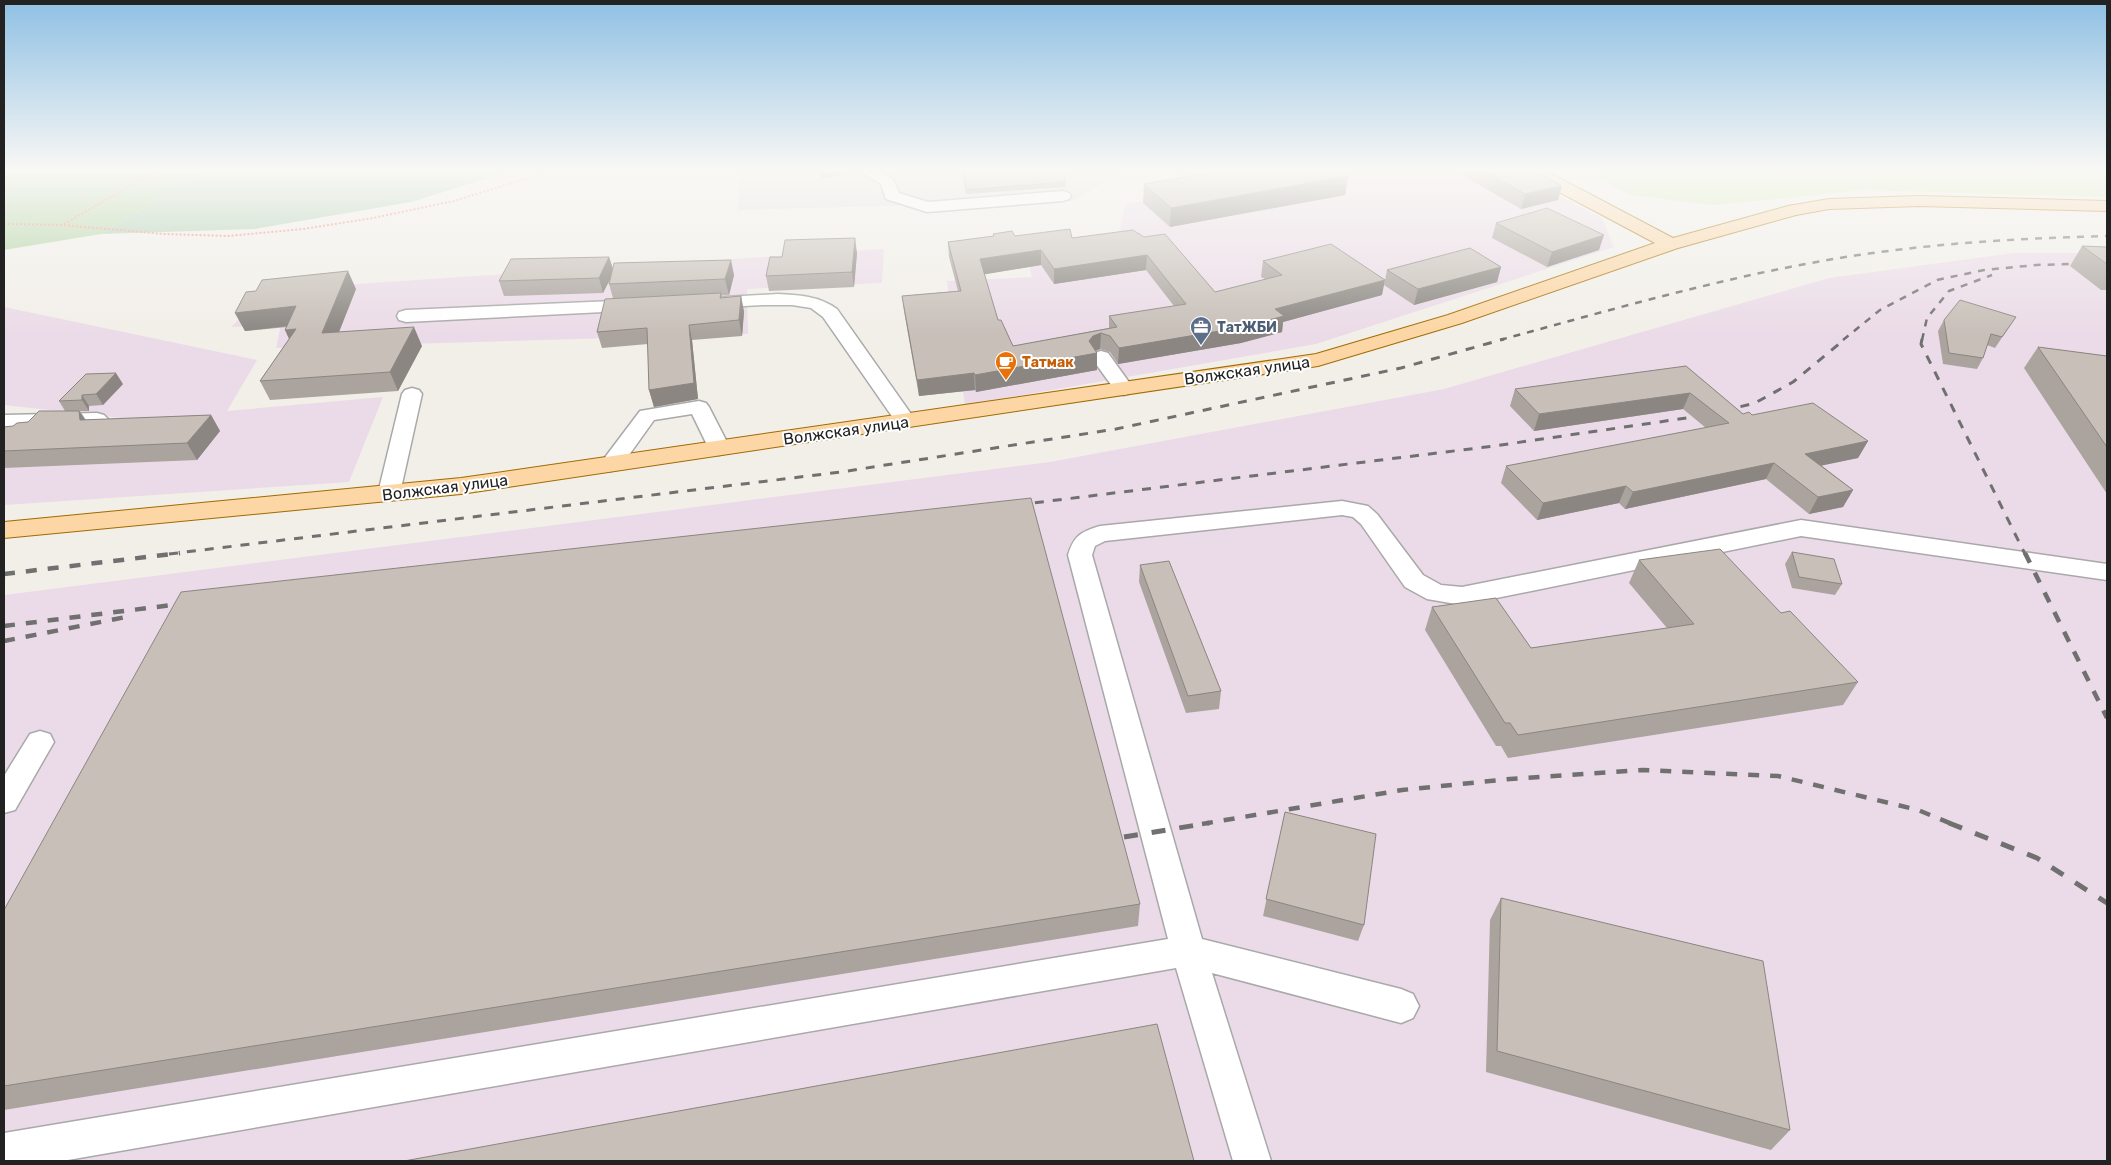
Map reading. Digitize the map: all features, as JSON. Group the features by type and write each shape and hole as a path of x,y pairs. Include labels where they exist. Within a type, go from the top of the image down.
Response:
{"main road":[{"path":"1636,225 1671,244"},
{"name":"Волжская улица","path":"4,530 461,486 1318,360 1455,319 1671,244 1738,225"}],"street":[{"path":"684,304 764,300 796,301 818,305 830,313 905,421"},
{"path":"406,316 655,305"},
{"path":"1101,358 1124,388"},
{"path":"389,493 412,394"},
{"path":"612,464 647,415 699,407 720,448"},
{"path":"4,421 97,419"},
{"path":"1252,1161 1188,952 1080,555 1084,542 1100,534 1342,508 1360,510 1369,519 1414,581 1436,593 1462,596 1801,528 2104,565"},
{"path":"4,801 40,742"},
{"path":"4,1152 1188,952 1401,1006"}],"path":[{"path":"67,225 164,234 219,236 326,225"}],"shaded area":[{"path":"1121,225 1605,225 1614,247 1316,344 965,405 947,281 1032,277 1024,246 1118,239"},
{"path":"884,249 882,283 747,289 748,334 276,348 281,325 231,327 263,295 295,288"},
{"path":"2014,253 2107,253 2107,1161 4,1161 4,595 1050,462 1444,389 1829,278"},
{"path":"4,307 257,360 227,411 383,397 349,482 4,505 4,431 130,419 4,405"}],"green space":[{"path":"4,225 116,225 101,234 4,250"},
{"path":"116,225 275,225 254,229 101,234"}],"building":[{"path":"1501,225 1584,225 1604,235 1552,252"},
{"path":"1070,229 1072,238 1133,230 1144,237 1165,234 1215,292 1282,275 1263,261 1331,244 1385,280 1275,309 1284,316 1243,327 1119,348 1110,336 1101,333 1093,336 1089,341 1097,353 975,375 974,373 917,380 902,296 961,291 948,242 994,236 993,234 1012,231 1015,236","holes":["1041,250 1054,269 1147,255 1186,304 1109,316 1117,327 1013,346 1001,320 998,320 980,259"]},
{"path":"855,238 852,272 766,276 770,257 782,257 785,240"},
{"path":"2082,246 2107,247 2107,264"},
{"path":"1470,248 1501,267 1418,289 1387,270"},
{"path":"609,257 599,278 499,281 511,259"},
{"path":"731,260 725,279 609,284 614,263"},
{"path":"348,271 322,333 414,327 390,372 260,381 296,329 285,330 296,306 235,313 246,292 256,291 262,280"},
{"path":"721,293 720,298 741,296 739,320 689,325 694,383 649,390 647,328 597,332 605,299"},
{"path":"1960,300 2016,317 2002,337 1991,334 1983,358 1949,353 1944,320"},
{"path":"2038,347 2107,356 2107,447"},
{"path":"1686,366 1743,414 1749,412 1752,415 1813,403 1868,441 1805,454 1853,490 1818,497 1774,463 1633,492 1626,486 1543,503 1506,466 1729,423 1690,393 1539,414 1515,389"},
{"path":"116,373 96,394 82,395 82,400 59,401 86,374"},
{"path":"39,411 79,411 80,420 211,415 187,443 4,451 4,427 28,422"},
{"path":"1031,498 1140,904 4,1086 4,910 181,592"},
{"path":"1720,549 1781,613 1790,611 1858,682 1518,735 1510,723 1505,723 1432,607 1496,598 1531,648 1694,624 1639,560"},
{"path":"1792,552 1834,559 1842,584 1799,577"},
{"path":"1169,561 1221,691 1188,696 1140,565"},
{"path":"1285,812 1376,834 1364,925 1266,899"},
{"path":"1501,898 1763,961 1790,1130 1497,1051"},
{"path":"1157,1024 1194,1161 404,1161"}],"railway":[{"path":"1500,340 1736,278 1832,259 1965,243 2107,236"},
{"path":"1843,340 1880,310 1937,280 1984,270 2036,265 2107,263"},
{"path":"1922,340 1927,318 1949,291 1992,275"},
{"path":"169,554 841,472 1116,429 1401,368 1504,339"},
{"path":"1723,411 1755,403 1793,382 1845,339"},
{"path":"1922,339 1921,344 2025,554"},
{"path":"1017,505 1494,446 1707,415"},
{"path":"4,574 180,553"},
{"path":"2025,553 2107,718"},
{"path":"4,626 188,603"},
{"path":"4,641 126,617"},
{"path":"1202,824 1402,790 1510,779 1643,770 1778,776 1918,810 1952,824"},
{"path":"1124,837 1209,823"},
{"path":"1949,823 2037,858 2107,903"}],"place":[{"name":"ТатЖБИ","path":"1201,346"},
{"name":"Татмак","path":"1006,381"}]}
